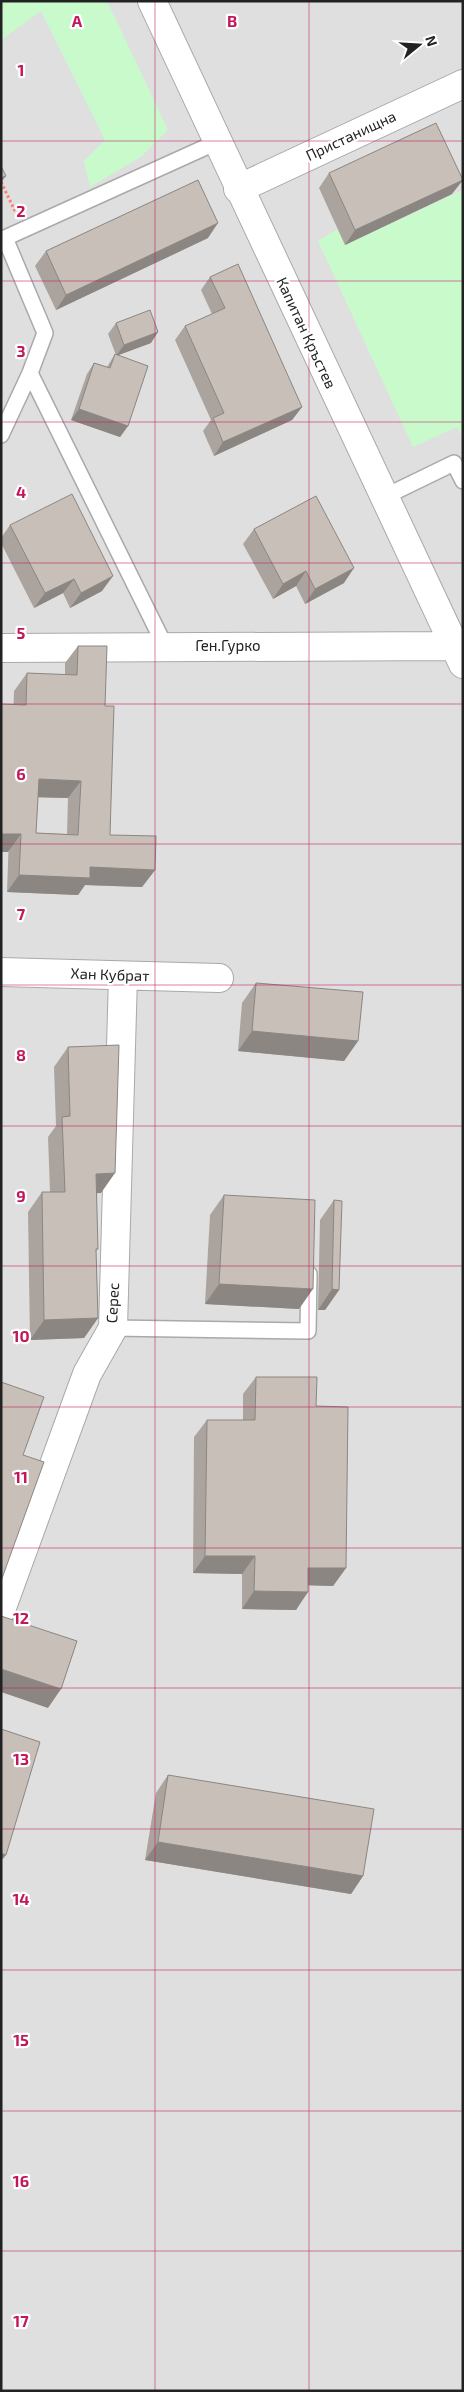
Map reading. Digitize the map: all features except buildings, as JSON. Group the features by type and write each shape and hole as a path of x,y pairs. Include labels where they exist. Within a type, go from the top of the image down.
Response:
{"street":[{"name":"Капитан Кръстев","path":"152,1 238,189 458,655"},
{"name":"Пристанищна","path":"238,189 463,84"},
{"name":"Ген.Гурко","path":"1,648 165,646 458,655"},
{"name":"Хан Кубрат","path":"1,972 219,978"},
{"name":"Серес","path":"1,1610 87,1374 113,1328 123,976"}],"lane":[{"path":"1,435 30,373 45,333 3,238 217,142"},
{"path":"30,373 165,646"},
{"path":"384,497 454,463 463,481"},
{"path":"113,1328 308,1331 310,1262"}],"path":[{"path":"1,182 24,229"}],"shaded area":[{"path":"1,1 463,1 463,2391 1,2391"}],"green space":[{"path":"1,1 107,1 168,130 142,156 90,187 84,161 105,140 41,11 1,40"},
{"path":"463,190 463,438 457,427 413,447 318,241 338,229 345,245"}]}
